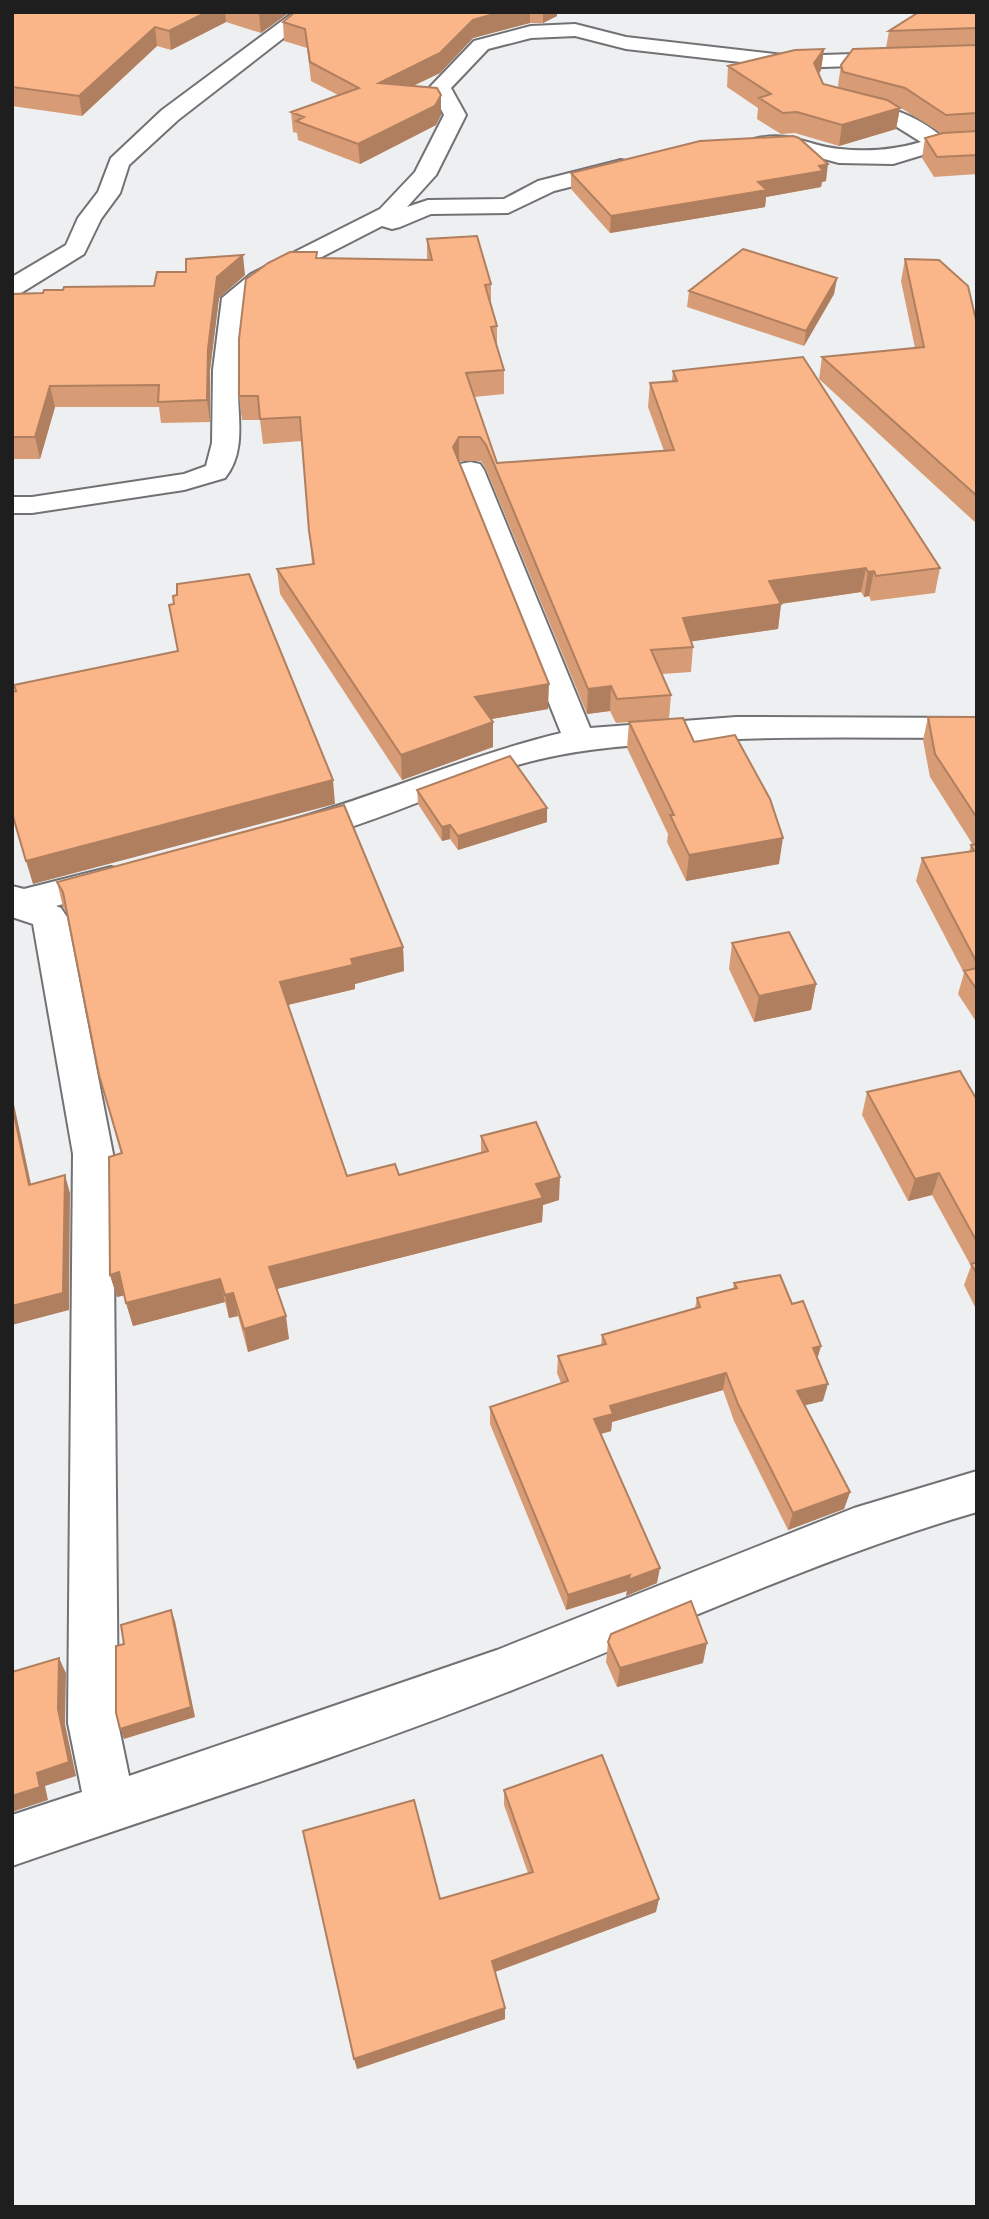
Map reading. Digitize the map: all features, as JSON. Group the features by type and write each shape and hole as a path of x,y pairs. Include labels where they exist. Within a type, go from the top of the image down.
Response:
{"street":[{"path":"12,288 76,249 90,218 109,193 119,163 170,115 307,12"},
{"path":"12,505 32,505 184,482 208,477 217,471 226,433 229,321 234,298 260,279 388,214 425,175 455,115 440,88 481,45 571,21 626,43 792,62 977,56"},
{"path":"843,61 826,91 842,104 887,112 928,135 937,144"},
{"path":"737,147 794,143 810,150 839,156 892,157 937,144 977,141"},
{"path":"379,219 392,222 428,207 508,206 546,186 638,163"},
{"path":"470,470 579,739"},
{"path":"267,838 332,820 509,756 579,739 736,727 977,729"},
{"path":"14,902 136,872"},
{"path":"14,902 49,918 93,1154 93,1723 110,1807"},
{"path":"12,1841 498,1673 764,1564 933,1503 977,1492"}],"building":[{"path":"12,12 207,12 169,31 155,27 79,96 12,87"},
{"path":"295,12 501,12 473,20 440,53 379,83 437,88 441,95 435,106 358,144 296,121 304,117 291,112 359,88 310,62 305,29 283,22"},
{"path":"919,12 977,12 977,28 889,31"},
{"path":"977,45 977,113 946,115 905,88 843,72 841,65 853,49"},
{"path":"824,49 814,63 823,84 887,100 900,108 842,125 797,112 783,113 759,98 771,94 728,66 795,50"},
{"path":"977,131 977,155 937,157 925,138 943,133"},
{"path":"793,136 799,138 828,164 819,166 823,171 758,182 767,190 611,216 571,173 700,141"},
{"path":"477,236 491,284 485,285 497,326 491,327 504,370 466,373 497,463 674,450 650,383 677,381 673,371 803,357 940,568 876,576 874,571 868,572 866,568 769,581 781,604 683,618 693,647 651,650 671,695 617,699 611,686 588,689 486,445 480,437 459,437 453,447 549,684 475,697 493,722 401,755 277,569 314,564 300,417 260,419 258,396 239,396 239,339 246,279 268,263 290,252 317,252 316,258 432,260 427,239"},
{"path":"743,249 837,278 806,331 689,291"},
{"path":"243,255 217,277 208,349 207,400 158,402 159,385 50,386 35,437 12,437 12,294 43,293 44,290 63,290 64,287 154,286 157,272 186,272 186,259"},
{"path":"905,259 939,260 968,286 977,324 977,496 822,357 924,347"},
{"path":"249,574 333,780 26,861 12,813 14,685 178,651 169,605 174,604 173,596 177,595 177,584"},
{"path":"928,717 977,717 977,818 935,754"},
{"path":"683,718 694,742 735,735 770,799 783,838 689,855 670,815 674,815 629,722"},
{"path":"510,756 547,808 458,836 450,825 442,827 417,790"},
{"path":"344,805 403,947 351,959 353,965 280,982 347,1176 395,1164 399,1175 488,1151 481,1136 536,1122 560,1177 536,1184 543,1198 269,1267 286,1316 244,1329 233,1293 225,1295 220,1279 126,1303 119,1272 110,1275 109,1157 122,1153 99,1075 63,892 57,882"},
{"path":"977,844 977,963 922,858 974,851 971,845"},
{"path":"789,932 816,984 759,996 732,943"},
{"path":"977,968 977,990 964,971"},
{"path":"960,1071 977,1100 977,1242 939,1173 915,1179 867,1092"},
{"path":"12,1105 29,1185 65,1175 63,1293 12,1306"},
{"path":"977,1262 977,1274 971,1264"},
{"path":"780,1275 792,1304 803,1301 821,1346 813,1348 828,1384 797,1391 850,1492 793,1513 738,1404 726,1373 610,1406 613,1414 594,1419 660,1568 628,1580 630,1575 568,1595 490,1407 568,1381 558,1356 606,1344 602,1335 700,1307 697,1298 737,1288 734,1283"},
{"path":"691,1601 707,1643 620,1668 608,1642 611,1634"},
{"path":"171,1610 191,1707 120,1729 116,1713 116,1646 124,1644 121,1625"},
{"path":"59,1658 58,1709 69,1762 37,1773 40,1787 12,1796 12,1672"},
{"path":"602,1755 659,1899 492,1961 505,2008 354,2059 303,1831 414,1800 440,1899 533,1872 504,1790"}]}
